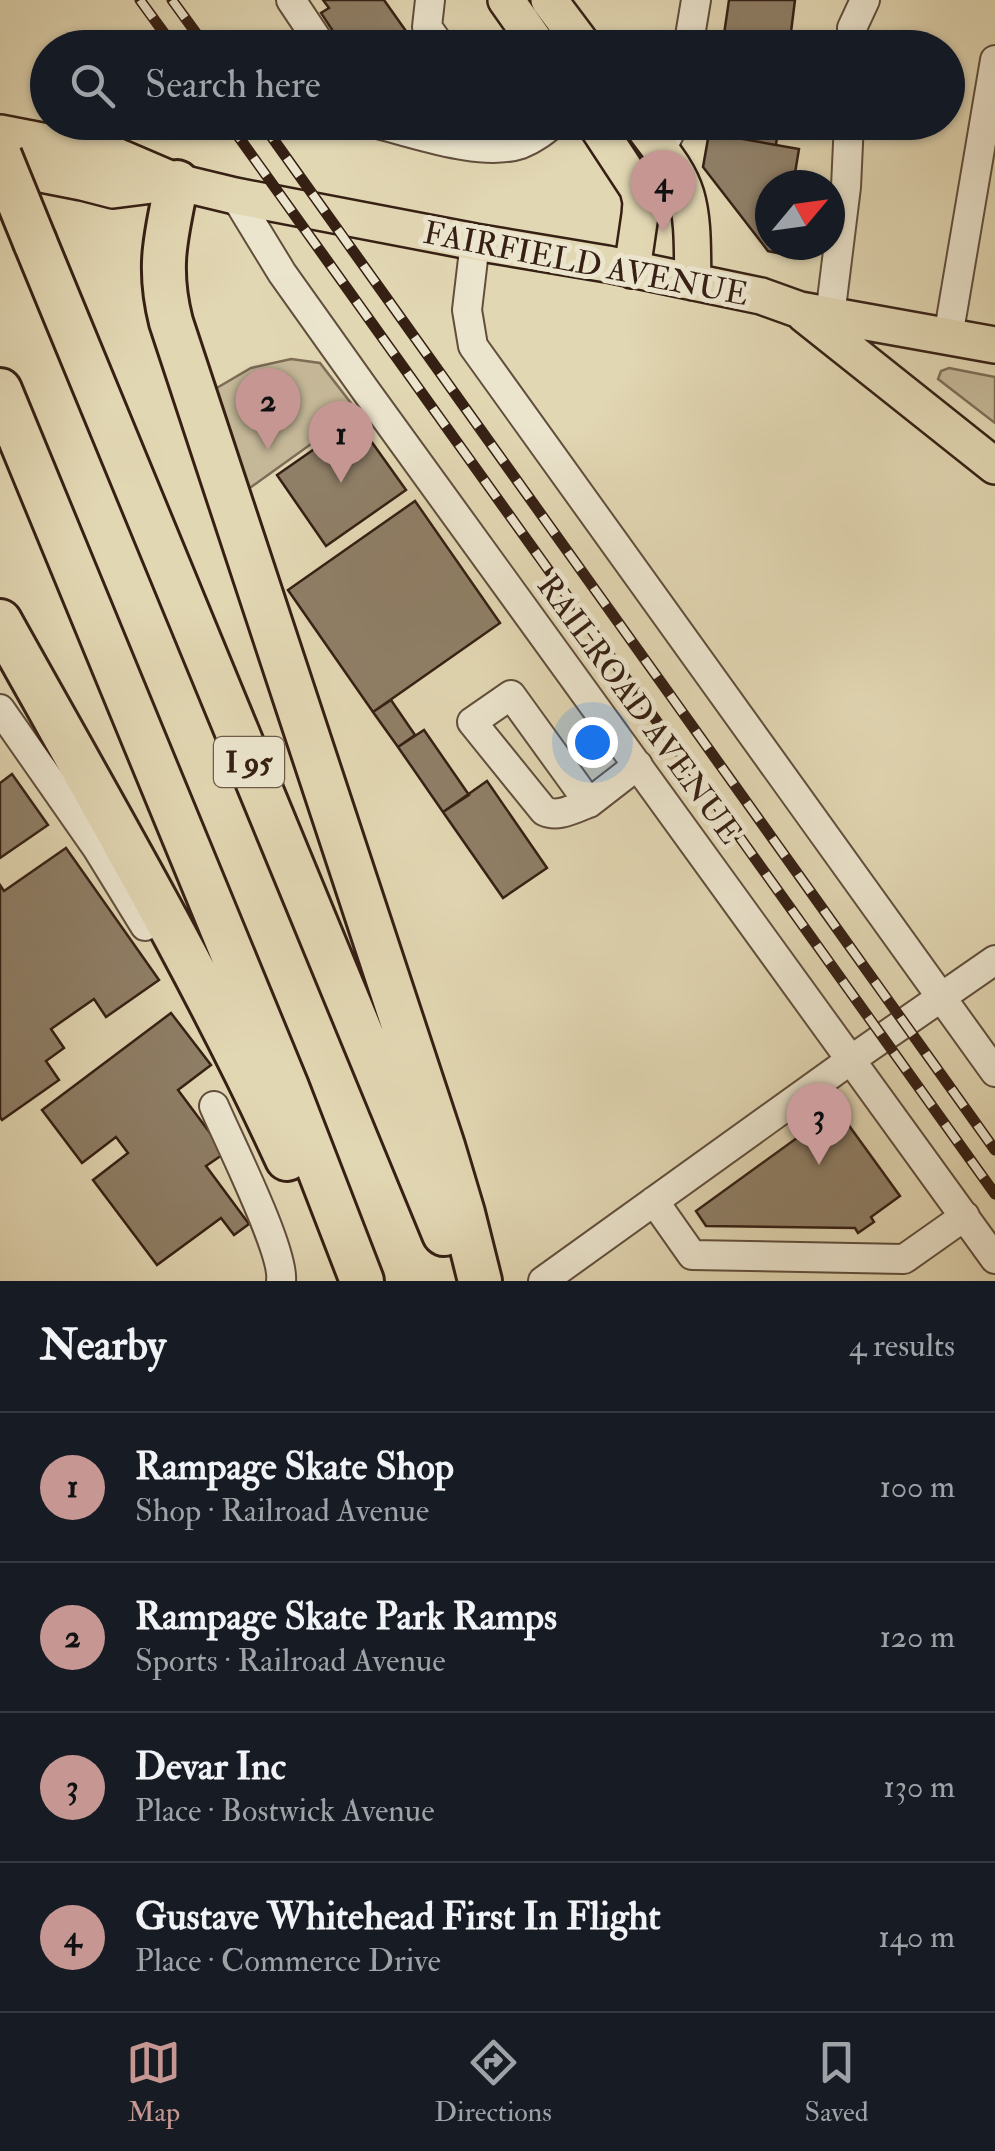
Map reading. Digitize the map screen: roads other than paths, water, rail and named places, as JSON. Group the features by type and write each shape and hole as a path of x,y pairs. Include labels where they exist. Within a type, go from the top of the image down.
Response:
{"highway":[{"name":"I 95","path":"0,156 464,1281"},
{"path":"177,182 162,281 171,322 437,1128 480,1281"},
{"name":"I 95","path":"0,390 288,1086 362,1281"},
{"path":"0,622 199,978 297,1181 352,1281"}],"main road":[{"path":"549,0 571,30"},
{"path":"517,4 531,30"},
{"name":"FAIRFIELD AVENUE","path":"0,134 30,140"},
{"name":"FAIRFIELD AVENUE","path":"33,140 114,155 177,182 235,196 693,282 761,296 815,313 995,346"},
{"path":"607,140 638,189 640,216 632,270"},
{"path":"662,140 686,195 693,282"},
{"name":"FAIRFIELD AVENUE","path":"0,166 113,190 177,182"},
{"path":"815,313 894,386 995,466"},
{"path":"894,386 893,365 904,343 934,334"}],"street":[{"path":"291,0 311,30"},
{"path":"310,0 312,11 325,30"},
{"path":"691,30 696,0"},
{"path":"852,30 865,0"},
{"path":"934,334 995,60"},
{"path":"444,140 484,149 517,146 530,140"},
{"path":"513,140 517,146"},
{"path":"815,313 846,187 847,140"},
{"name":"RAILROAD AVENUE","path":"235,196 282,273 995,1258"},
{"path":"475,242 467,310 474,346 995,1072"},
{"path":"0,708 146,926"},
{"path":"589,803 638,765"},
{"path":"542,1281 995,960"},
{"path":"214,1106 266,1224 282,1272 281,1281"},
{"path":"654,1201 692,1255 904,1259 964,1216"}],"railway":[{"path":"140,0 162,30"},
{"path":"172,0 194,30"},
{"path":"241,140 995,1194"},
{"path":"274,140 995,1150"}],"place":[{"name":"Gustave Whitehead First In Flight","path":"663,232"},
{"name":"Rampage Skate Park Ramps","path":"268,450"},
{"name":"Rampage Skate Shop","path":"341,483"},
{"name":"Devar Inc","path":"819,1165"}]}
